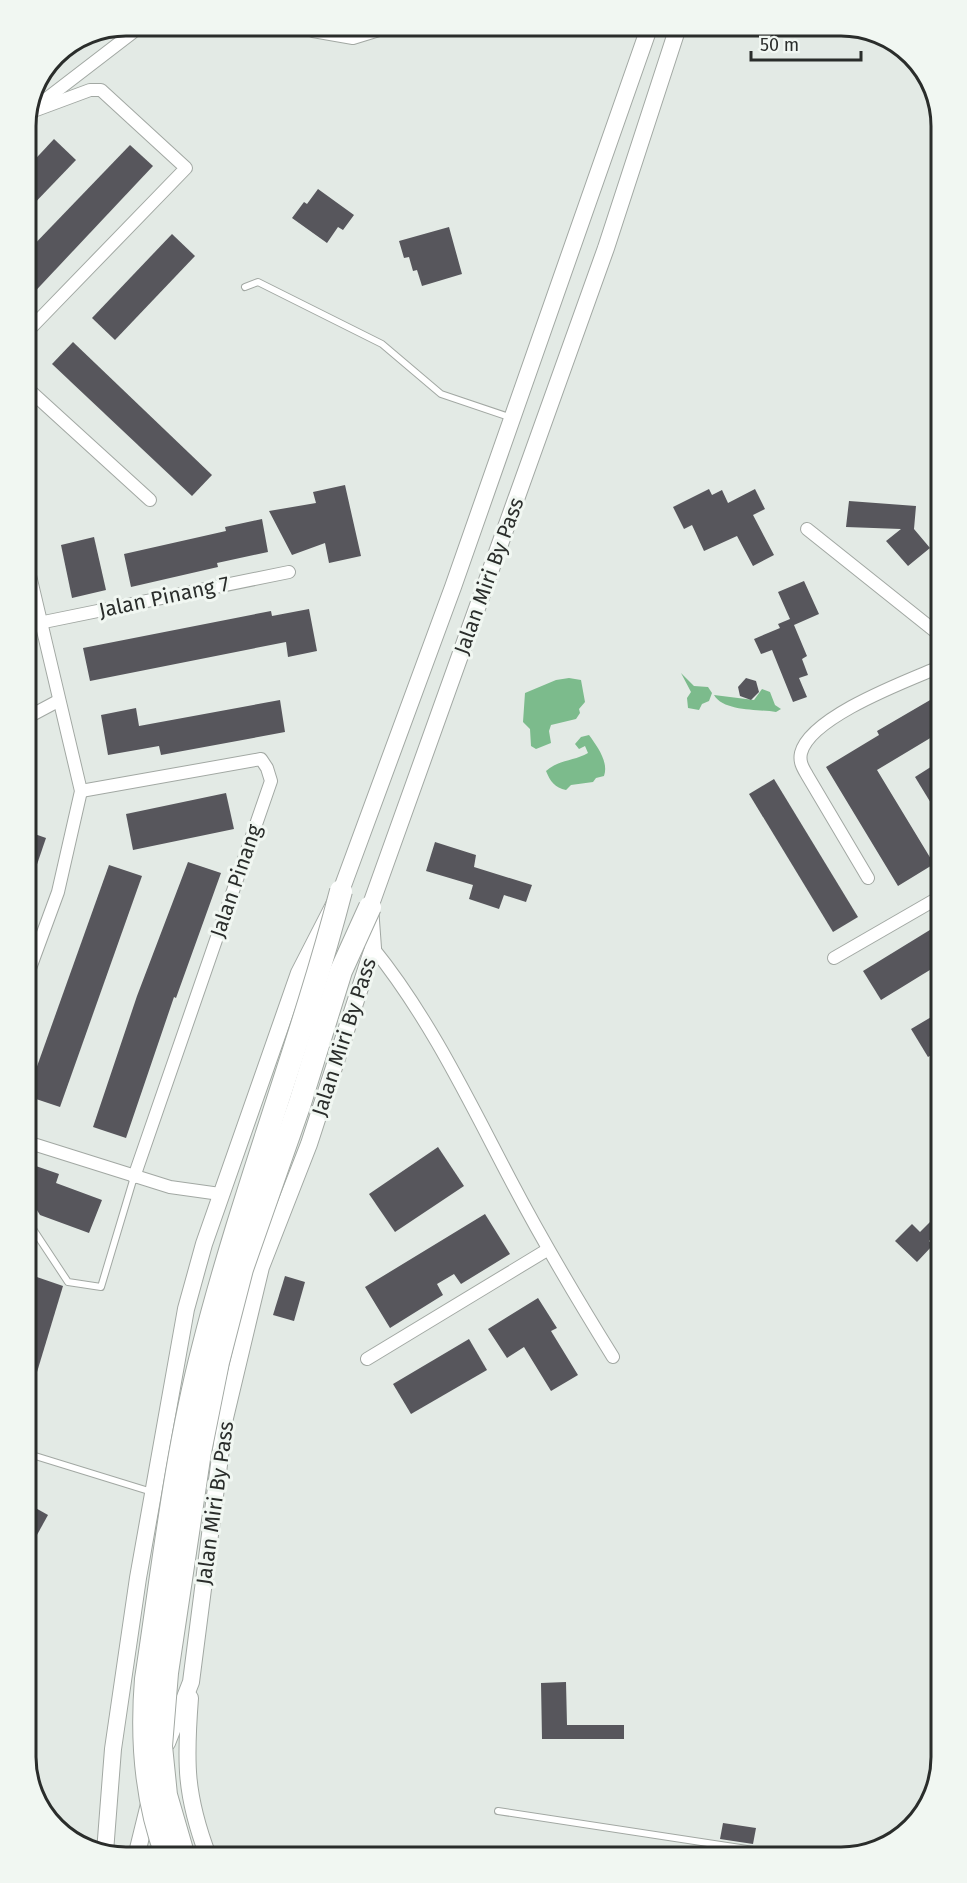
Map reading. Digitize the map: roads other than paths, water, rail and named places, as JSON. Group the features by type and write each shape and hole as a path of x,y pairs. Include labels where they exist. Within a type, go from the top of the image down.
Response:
{"highway":[{"path":"163,1847 145,1766 143,1714 146,1679 180,1456 202,1349 241,1210 318,979 341,891"},
{"path":"181,1847 166,1795 161,1746 167,1672 202,1441 218,1362 242,1269 300,1103 341,971 370,907"}],"main road":[{"name":"Jalan Miri By Pass","path":"106,1845 113,1749 152,1492 186,1309 220,1194 298,974 341,891 512,418 646,36"},
{"name":"Jalan Miri By Pass","path":"139,1847 169,1736 191,1682 225,1418 261,1266 309,1144 373,948 370,907 606,248 675,36"},
{"path":"191,1682 187,1779 193,1816 205,1847"}],"street":[{"path":"38,106 128,36"},
{"path":"342,36 353,38 360,36"},
{"path":"36,324 186,168 96,88 38,110"},
{"path":"36,396 150,500"},
{"path":"807,530 931,628"},
{"name":"Jalan Pinang 7","path":"39,623 289,572"},
{"path":"36,608 81,791 58,892 36,953"},
{"path":"868,878 807,775 800,761 801,751 807,740 826,723 895,686 931,671"},
{"path":"36,712 58,700"},
{"name":"Jalan Pinang","path":"81,791 261,759 271,781 134,1176"},
{"path":"834,958 931,902"},
{"path":"373,948 401,983 473,1109 547,1250 613,1357"},
{"path":"36,1145 170,1187 220,1194"},
{"path":"367,1359 547,1250"}],"lane":[{"path":"245,287 258,282 354,328 381,344 441,394 512,418"},
{"path":"36,1235 68,1282 100,1287 134,1176"},
{"path":"36,1456 152,1492"},
{"path":"498,1811 734,1847"}]}
